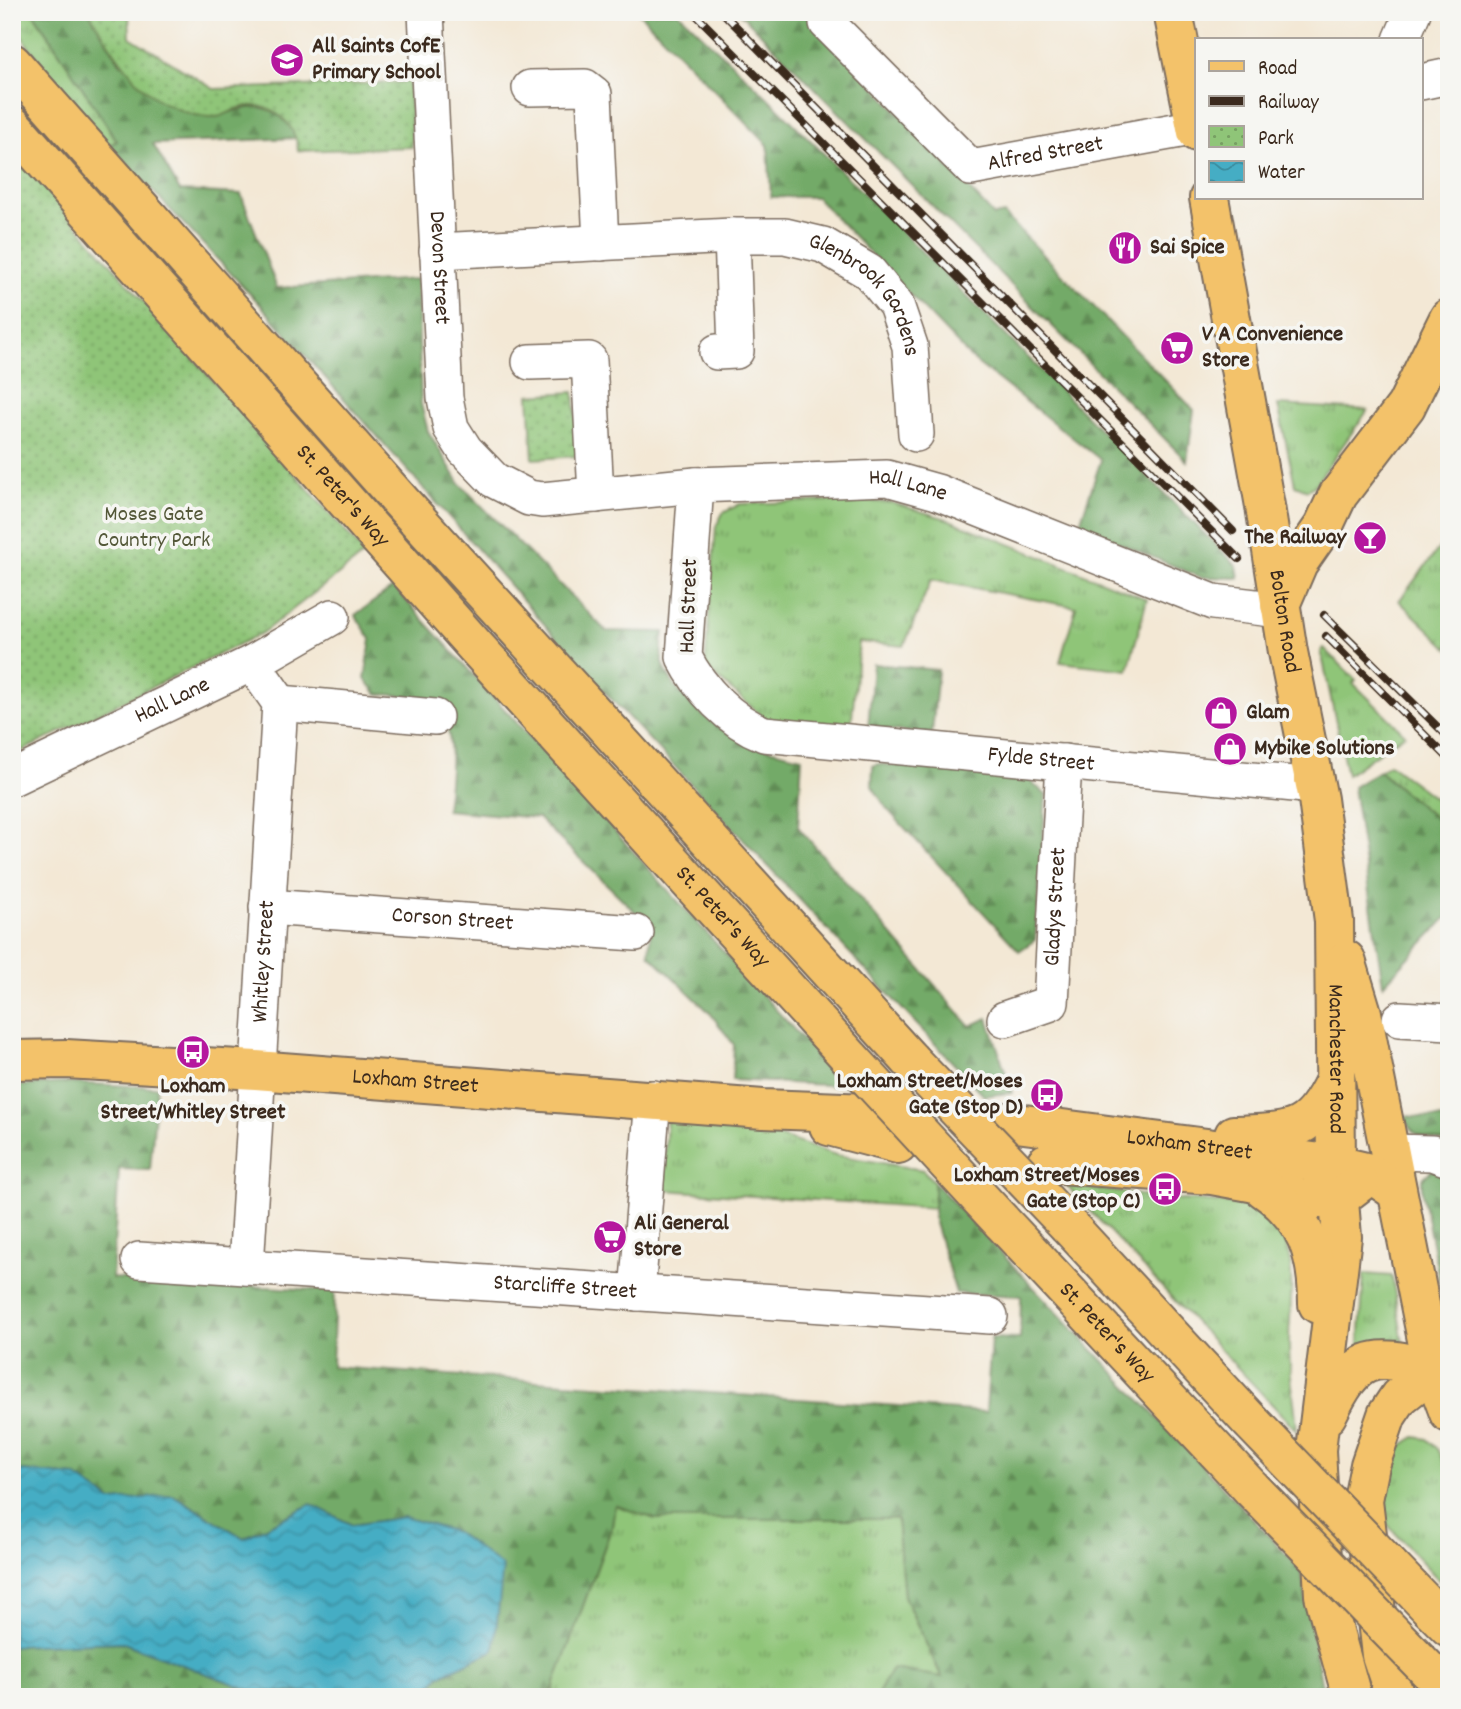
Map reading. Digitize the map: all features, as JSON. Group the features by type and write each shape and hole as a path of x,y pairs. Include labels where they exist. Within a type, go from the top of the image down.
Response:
{"main road":[{"path":"1173,12 1195,119"},
{"name":"St. Peter's Way","path":"12,63 402,504 910,1060 1440,1618"},
{"name":"St. Peter's Way","path":"12,125 475,646 851,1059 1252,1489 1441,1683"},
{"name":"Bolton Road","path":"1209,200 1265,506 1280,608 1315,786 1334,921"},
{"path":"1280,608 1298,563 1323,527 1338,495 1406,406 1449,318"},
{"path":"1265,506 1283,513 1298,514 1312,511 1338,495"},
{"name":"Manchester Road","path":"1334,921 1335,1082 1449,1413"},
{"name":"Manchester Road","path":"1334,921 1362,1013 1366,1176 1342,1237 1318,1432 1318,1522 1324,1595 1352,1697"},
{"name":"Loxham Street","path":"12,1060 66,1059 256,1070 653,1098 763,1109 870,1113"},
{"path":"1148,1141 1278,1132 1297,1128 1321,1110 1335,1082"},
{"name":"Loxham Street","path":"763,1109 898,1144"},
{"name":"Loxham Street","path":"1009,1122 1366,1176"},
{"name":"Loxham Street","path":"1046,1163 1212,1175 1256,1182 1302,1199 1366,1176"},
{"path":"1256,1182 1281,1200 1296,1218 1315,1257 1318,1319 1327,1374"},
{"path":"1318,1432 1343,1382 1356,1369 1382,1359 1400,1360 1433,1370"},
{"path":"1395,1697 1381,1655 1363,1500 1370,1465 1387,1415 1399,1397 1433,1370"}],"street":[{"name":"Devon Street","path":"426,12 445,398 451,428 465,450 494,480 516,494"},
{"path":"1402,38 1413,12"},
{"name":"Alfred Street","path":"827,23 971,168 1195,129"},
{"path":"1422,82 1449,76"},
{"path":"530,88 585,87 594,94 601,243"},
{"name":"Glenbrook Gardens","path":"437,251 732,236 785,236 814,242 869,272 884,287 896,305 910,346 916,434"},
{"path":"716,352 736,351 732,236"},
{"path":"530,362 589,359 596,495"},
{"name":"Hall Lane","path":"516,494 542,500 696,485 887,478 937,492 1213,602 1280,608"},
{"name":"Hall Street","path":"696,485 684,657 692,673 722,707 750,729 764,734"},
{"name":"Hall Lane","path":"12,778 251,663 332,617"},
{"path":"251,663 280,703 435,717"},
{"name":"Whitley Street","path":"246,1267 280,703"},
{"name":"Fylde Street","path":"764,734 1315,786"},
{"name":"Gladys Street","path":"1005,1019 1051,1003 1064,762"},
{"name":"Corson Street","path":"267,908 636,933"},
{"path":"1400,1019 1449,1022"},
{"path":"637,1293 653,1098"},
{"path":"1366,1176 1432,1153 1449,1159"},
{"name":"Starcliffe Street","path":"139,1260 990,1315"}],"green space":[{"path":"12,12 33,12 118,142 109,145 62,93 12,23"},
{"path":"33,12 89,12 120,63 217,117 252,107 272,111 281,117 297,138 153,144 180,191 241,194 277,288 417,279 421,404 428,431 460,484 606,631 664,632 661,656 666,671 682,695 704,716 748,742 802,757 798,827 970,1026 988,1018 1012,1093 984,1096 601,688 257,301 109,145 117,141"},
{"path":"89,12 129,12 130,37 214,89 409,82 412,147 298,151 296,140 286,122 270,110 250,106 208,117 173,107 156,98 134,77"},
{"path":"638,12 678,12 766,96 1237,566 1239,578 1200,577 1079,526 1101,460 972,359 816,197 771,197 768,145"},
{"path":"739,12 806,12 994,216 1004,214 1194,410 1187,461"},
{"name":"Moses Gate Country Park","path":"12,151 365,554 262,633 12,756"},
{"path":"574,392 579,456 533,459 529,395"},
{"path":"1278,405 1368,410 1314,486 1307,490 1295,485"},
{"path":"849,500 893,503 947,519 1147,599 1128,670 1060,662 1076,607 931,580 904,646 859,642 851,729 769,722 705,667 716,526 723,513 740,504"},
{"path":"1449,535 1449,649 1399,601"},
{"path":"394,587 845,1086 732,1080 734,1045 710,1013 649,954 651,927 538,818 446,810 450,747 443,717 434,706 420,699 377,694 365,679 371,639 355,615"},
{"path":"1324,648 1356,680 1353,683 1405,734 1347,775 1321,651"},
{"path":"873,664 938,670 932,734 868,728"},
{"path":"878,764 1026,777 1046,795 1035,940 1019,951 887,809 872,786 873,766"},
{"path":"1389,764 1449,809 1449,830 1379,771"},
{"path":"1379,771 1449,830 1449,915 1383,985 1353,787"},
{"path":"65,1083 157,1087 150,1170 119,1169 112,1278 335,1291 332,1367 986,1412 991,1338 1020,1339 1021,1296 956,1293 934,1220 934,1182 1301,1570 1321,1682 1327,1697 876,1697 892,1669 942,1677 904,1596 897,1519 655,1519 615,1505 612,1526 550,1697 422,1697 439,1676 494,1650 404,1517 352,1525 311,1504 244,1538 173,1495 112,1502 75,1476 12,1470 12,1086"},
{"path":"667,1113 745,1125 836,1155 923,1170 934,1182 934,1208 664,1190"},
{"path":"1404,1116 1449,1119 1449,1142 1421,1136 1411,1129"},
{"path":"1433,1169 1449,1178 1449,1329 1422,1193 1422,1179"},
{"path":"1066,1185 1162,1198 1249,1205 1267,1216 1279,1230 1287,1247 1290,1266 1289,1355 1297,1431"},
{"path":"1364,1274 1392,1276 1403,1343 1359,1346"},
{"path":"1415,1437 1427,1439 1438,1449 1449,1471 1449,1591 1386,1523 1384,1489 1389,1467 1401,1446"},
{"path":"615,1505 656,1519 897,1519 904,1596 942,1678 892,1669 876,1697 550,1697 612,1526"},
{"path":"121,1642 253,1691 371,1697 12,1697 12,1646"}],"water":[{"path":"12,1470 75,1476 112,1501 173,1495 244,1538 311,1504 352,1525 404,1517 456,1532 503,1567 494,1650 439,1676 422,1697 253,1691 121,1642 12,1646"}],"railway":[{"path":"693,12 1239,559"},
{"path":"722,12 1233,531"},
{"path":"1324,615 1449,738"},
{"path":"1326,636 1449,759"}],"place":[{"name":"All Saints CofE Primary School","path":"287,60"},
{"name":"Sai Spice","path":"1125,248"},
{"name":"V A Convenience Store","path":"1177,348"},
{"name":"The Railway","path":"1370,538"},
{"name":"Glam","path":"1221,713"},
{"name":"Mybike Solutions","path":"1230,749"},
{"name":"Loxham Street/Whitley Street","path":"193,1052"},
{"name":"Loxham Street/Moses Gate (Stop D)","path":"1047,1095"},
{"name":"Loxham Street/Moses Gate (Stop C)","path":"1165,1189"},
{"name":"Ali General Store","path":"610,1237"}]}
